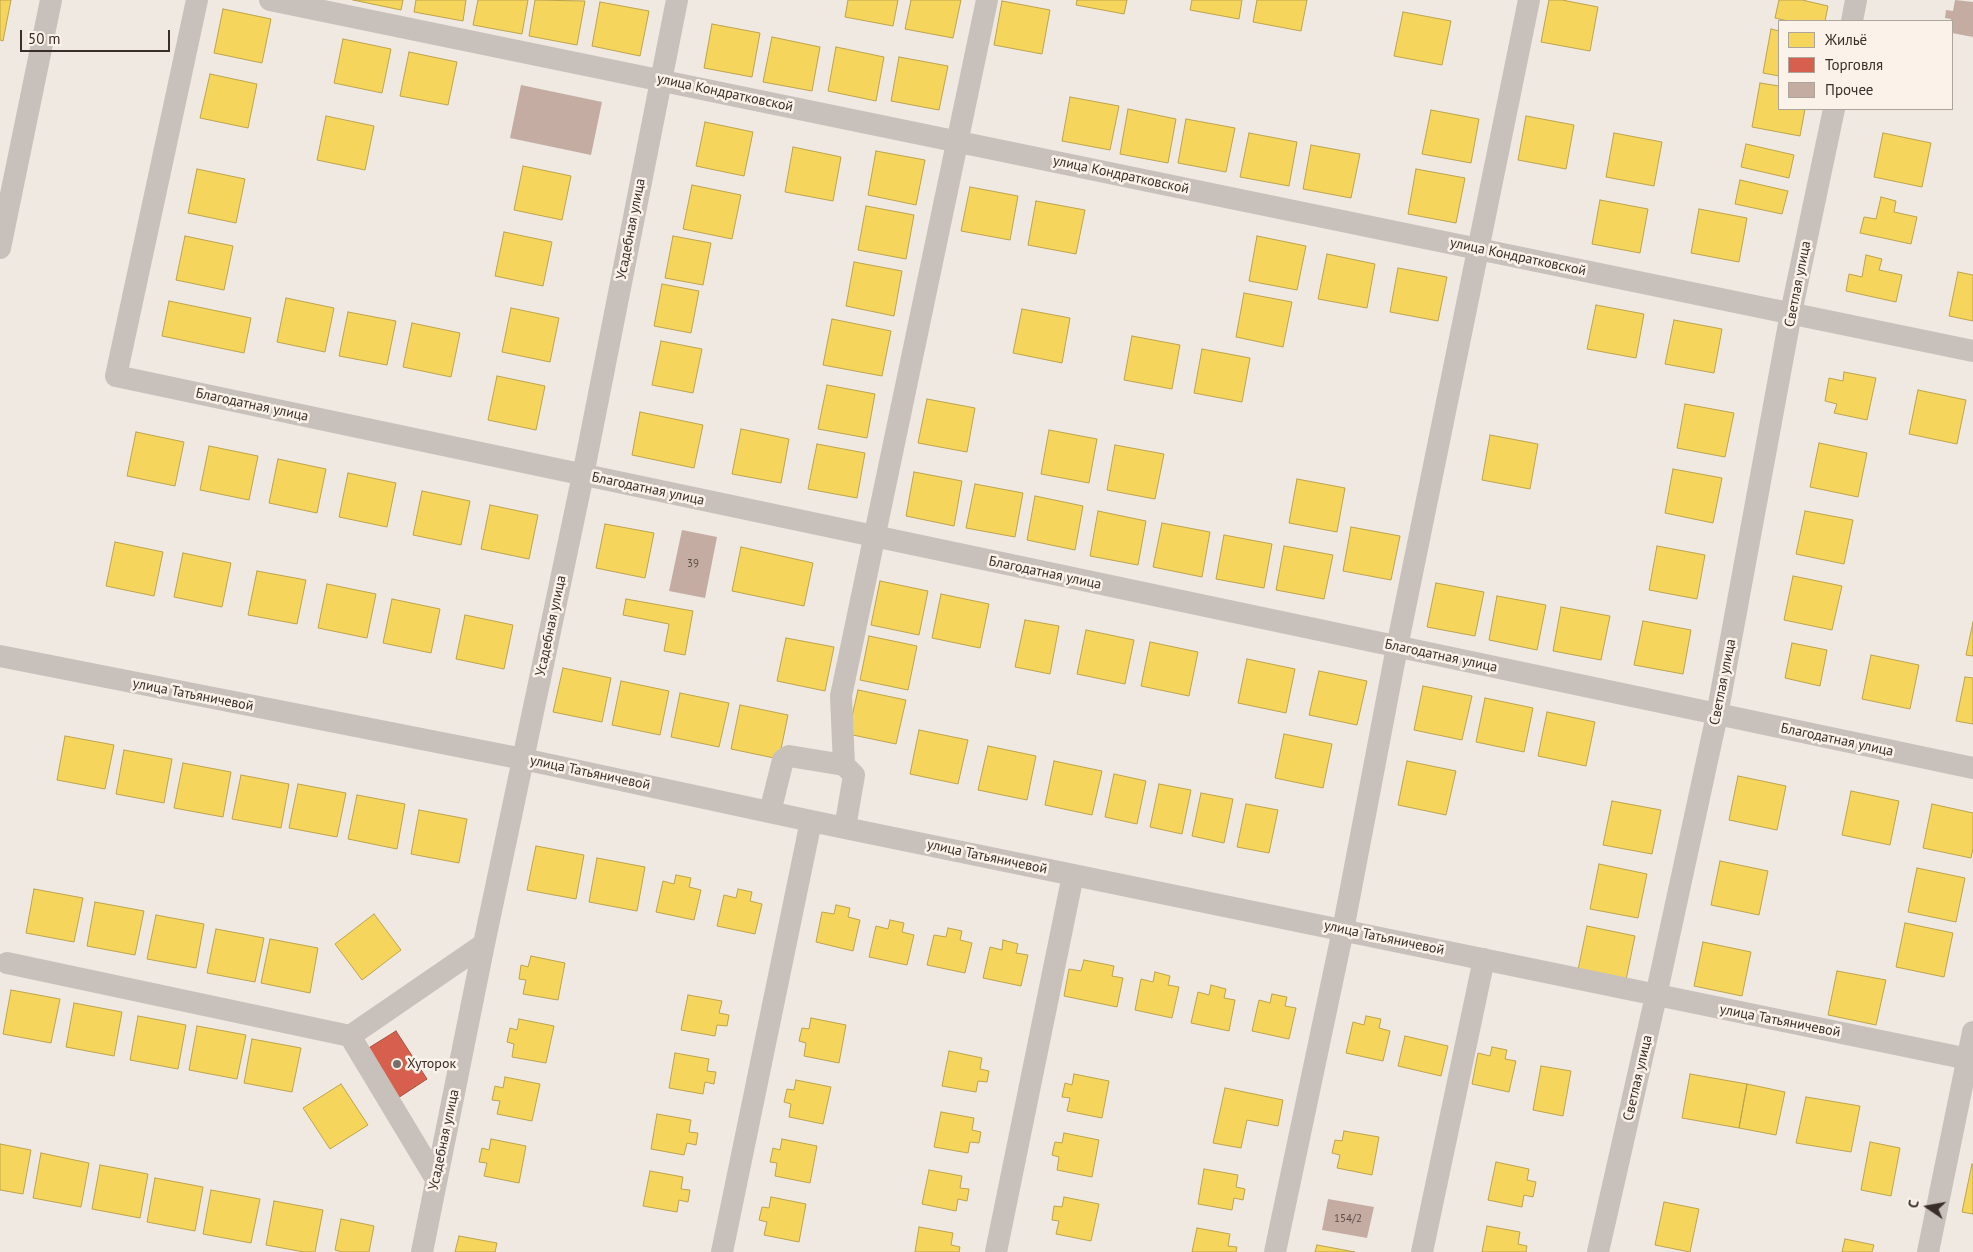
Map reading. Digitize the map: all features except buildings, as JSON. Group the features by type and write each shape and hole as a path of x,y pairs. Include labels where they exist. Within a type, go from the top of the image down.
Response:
{"street":[{"path":"0,248 51,0"},
{"name":"Благодатная улица","path":"197,0 116,376 1973,768"},
{"name":"улица Кондратковской","path":"270,0 1973,351"},
{"name":"Усадебная улица","path":"422,1252 484,944 583,475 677,0"},
{"path":"844,765 840,696 987,0"},
{"path":"1275,1252 1343,930 1397,647 1529,0"},
{"path":"1852,20 1856,0"},
{"name":"Светлая улица","path":"1598,1252 1717,715 1791,313 1834,110"},
{"name":"улица Татьяничевой","path":"0,656 523,758 811,821 1970,1059"},
{"path":"770,812 783,760 789,756 844,765 854,775 845,828"},
{"path":"722,1252 811,821"},
{"path":"996,1252 1073,875"},
{"path":"6,963 350,1036 484,944"},
{"path":"1422,1252 1484,959"},
{"path":"1928,1252 1970,1059 1973,1032"},
{"path":"350,1036 436,1179"}],"place":[{"name":"Хуторок","path":"397,1064"}]}
